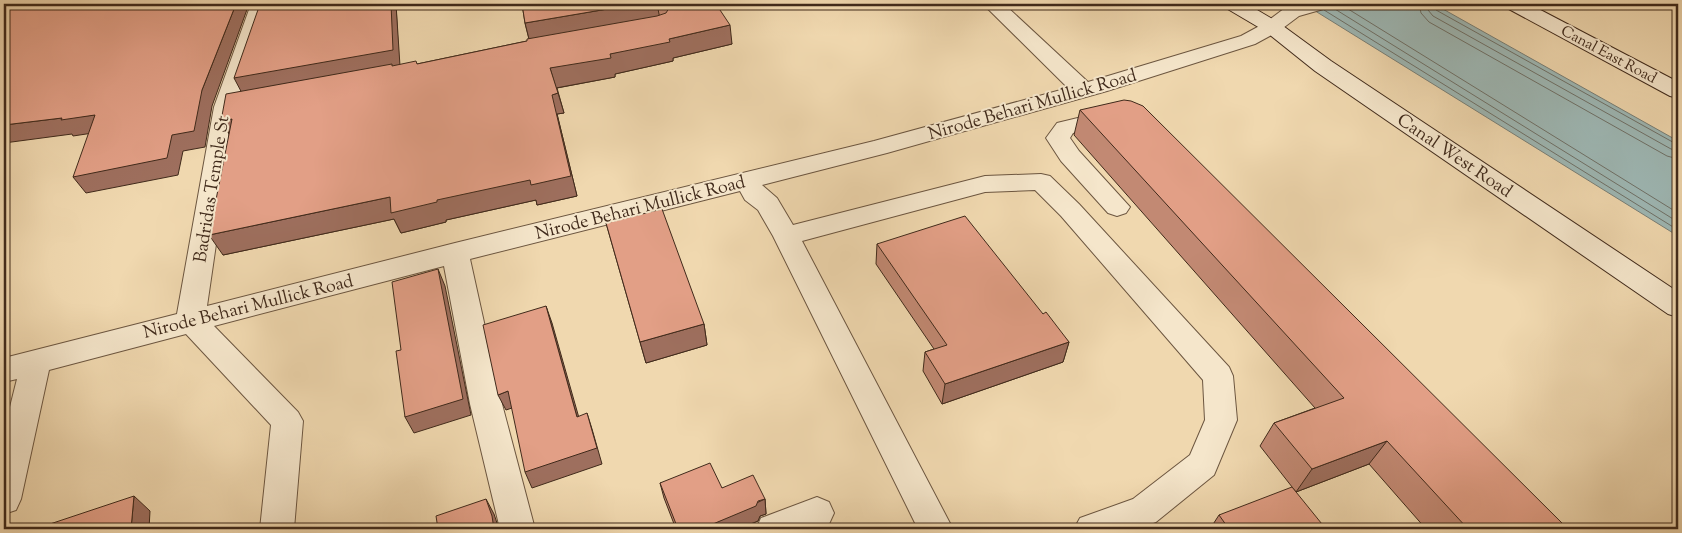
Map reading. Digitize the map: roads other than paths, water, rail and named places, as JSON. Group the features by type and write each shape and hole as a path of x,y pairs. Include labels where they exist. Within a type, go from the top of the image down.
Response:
{"street":[{"name":"Badridas Temple St","path":"190,320 235,105 261,4"},
{"path":"992,4 1091,88 1134,118 1117,115 1064,128 1058,138 1070,156 1117,207"},
{"name":"Canal West Road","path":"1234,4 1272,27 1323,66 1678,306"},
{"name":"Nirode Behari Mullick Road","path":"4,370 190,320 878,148 1091,88 1248,40 1272,27 1292,12 1320,4"},
{"name":"Canal East Road","path":"1514,4 1678,91"},
{"path":"1041,102 1064,128"},
{"path":"757,178 754,194 768,204 786,236 936,529"},
{"path":"786,236 985,184 1041,182 1070,210 1218,376 1221,420 1202,465 1144,511 1092,529"},
{"path":"455,253 486,404 518,529"},
{"path":"190,320 287,421 277,529"},
{"path":"4,498 36,362"},
{"path":"773,529 816,513"}],"water":[{"path":"1304,4 1434,4 1678,141 1678,236"}]}
